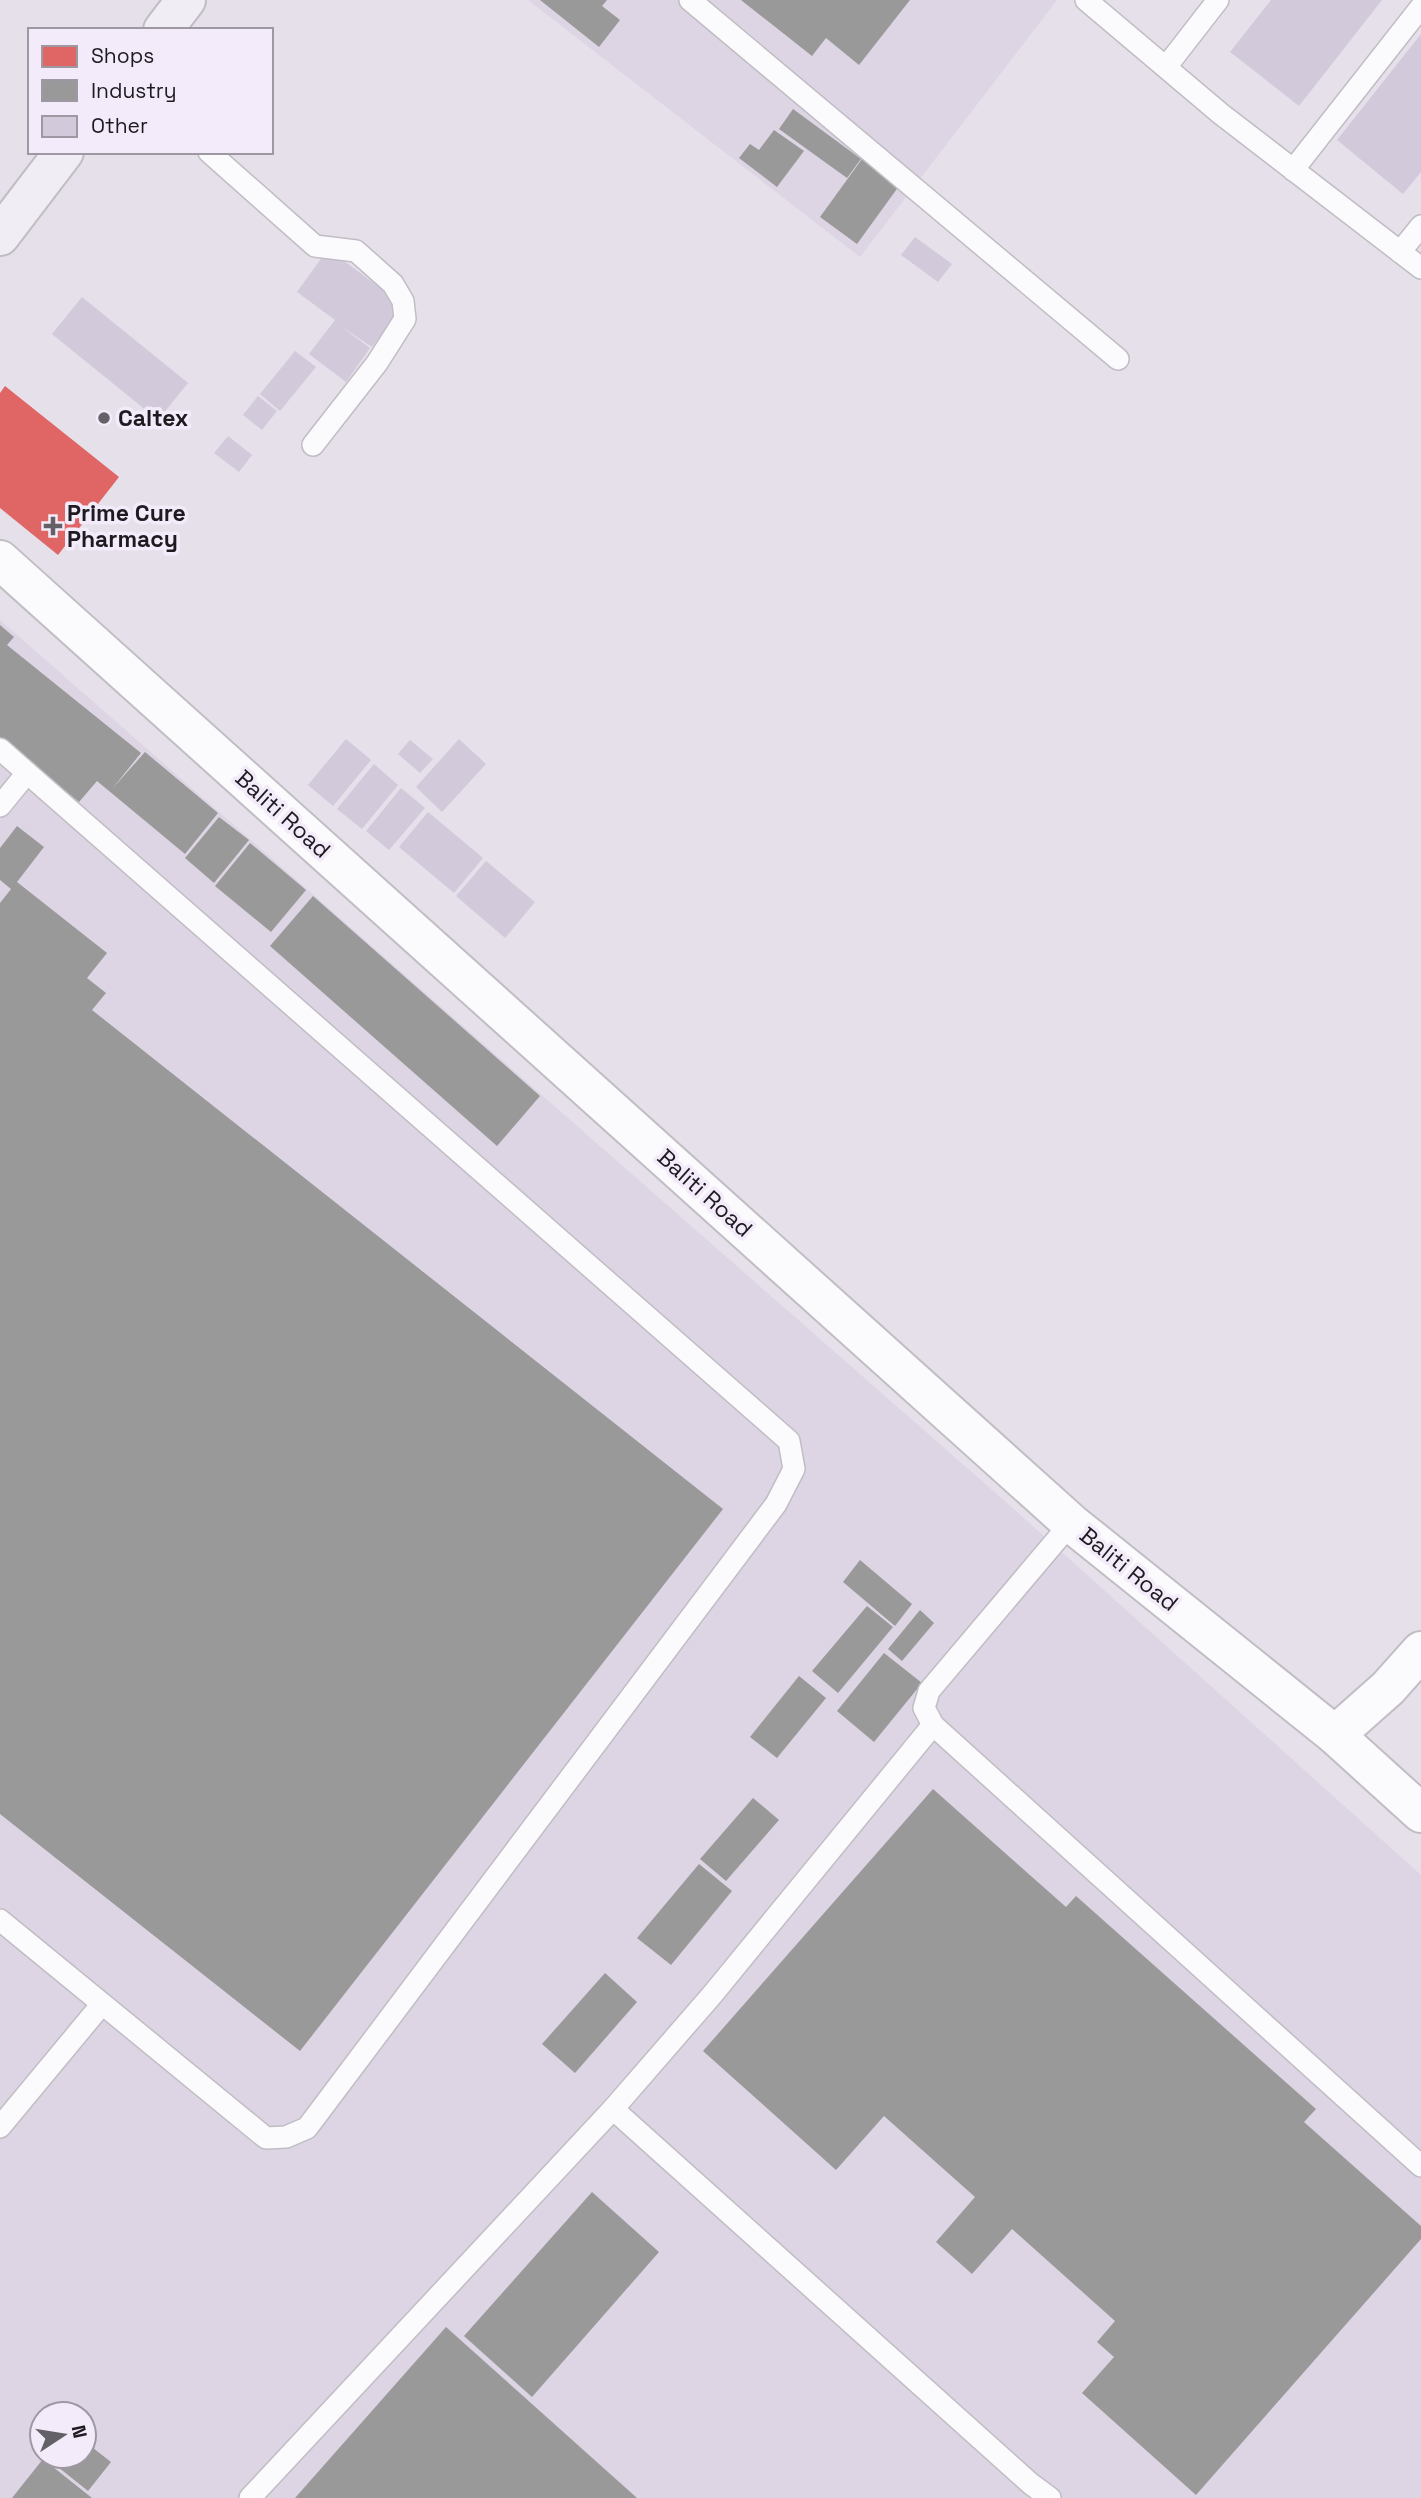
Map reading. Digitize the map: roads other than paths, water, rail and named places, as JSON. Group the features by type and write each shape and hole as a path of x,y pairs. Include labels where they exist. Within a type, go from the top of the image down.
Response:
{"highway":[{"path":"165,28 187,0"},
{"path":"0,236 62,154"}],"main road":[{"name":"Baliti Road","path":"0,560 1071,1522 1335,1735 1421,1813"},
{"path":"1335,1735 1388,1688 1421,1651"}],"lane":[{"path":"690,0 826,118 1118,359"},
{"path":"1086,0 1293,170 1421,268"},
{"path":"1166,67 1218,0"},
{"path":"1293,170 1421,7"},
{"path":"211,154 316,246 356,251 393,284 404,301 405,319 352,400 313,445"},
{"path":"1400,252 1421,226"},
{"path":"0,749 789,1441 794,1469 776,1504 307,2128 286,2137 265,2138 0,1920"},
{"path":"0,806 27,773"},
{"path":"1071,1522 929,1691 924,1708 933,1725 1421,2166"},
{"path":"250,2498 614,2109 712,1995 933,1725"},
{"path":"0,2127 102,2004"},
{"path":"614,2109 1050,2498"}],"place":[{"name":"Caltex","path":"104,418"},
{"name":"Prime Cure Pharmacy","path":"53,526"}]}
